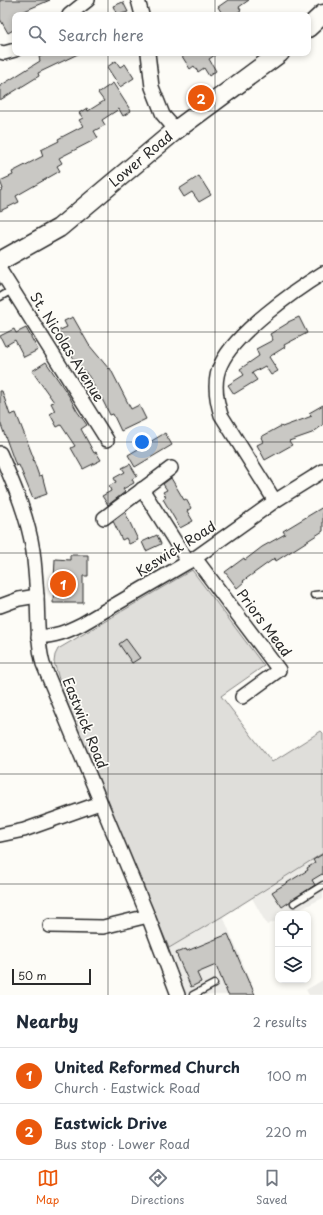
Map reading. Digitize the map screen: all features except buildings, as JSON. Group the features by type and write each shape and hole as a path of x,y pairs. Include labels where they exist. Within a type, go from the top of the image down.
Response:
{"street":[{"path":"72,12 88,0"},
{"path":"138,0 141,12"},
{"path":"311,25 323,14"},
{"path":"0,52 4,53 12,51"},
{"path":"148,56 152,87 163,115 176,130"},
{"name":"Lower Road","path":"0,261 59,228 176,130 276,56"},
{"name":"St. Nicolas Avenue","path":"0,270 107,440"},
{"path":"275,501 221,415 218,404 217,375 220,364 244,334 269,313 323,273"},
{"name":"Eastwick Road","path":"0,453 25,516 32,550 37,596 38,637 43,664 148,916 178,995"},
{"path":"104,518 171,468"},
{"name":"Keswick Road","path":"38,637 64,633 82,624 192,560 275,501 322,475"},
{"path":"142,489 192,560"},
{"name":"Priors Mead","path":"192,560 279,670 242,697"},
{"path":"0,606 19,598 37,596"},
{"path":"0,835 24,830 100,803"},
{"path":"50,926 103,926 148,916"}],"lane":[{"path":"0,297 12,290"},
{"path":"314,595 323,594"},
{"path":"294,903 323,885"},
{"path":"193,995 214,984"}],"shaded area":[{"path":"192,570 264,666 221,696 272,762 321,731 323,733 323,853 169,948 63,693 54,662 58,649"},
{"path":"323,853 323,898 296,911 275,911 275,921 267,925 252,898"},
{"path":"223,916 256,995 186,995 169,948"},
{"path":"323,980 323,995 309,995 306,990"}],"place":[{"name":"Eastwick Drive","path":"201,98"},
{"name":"United Reformed Church","path":"63,584"}]}
